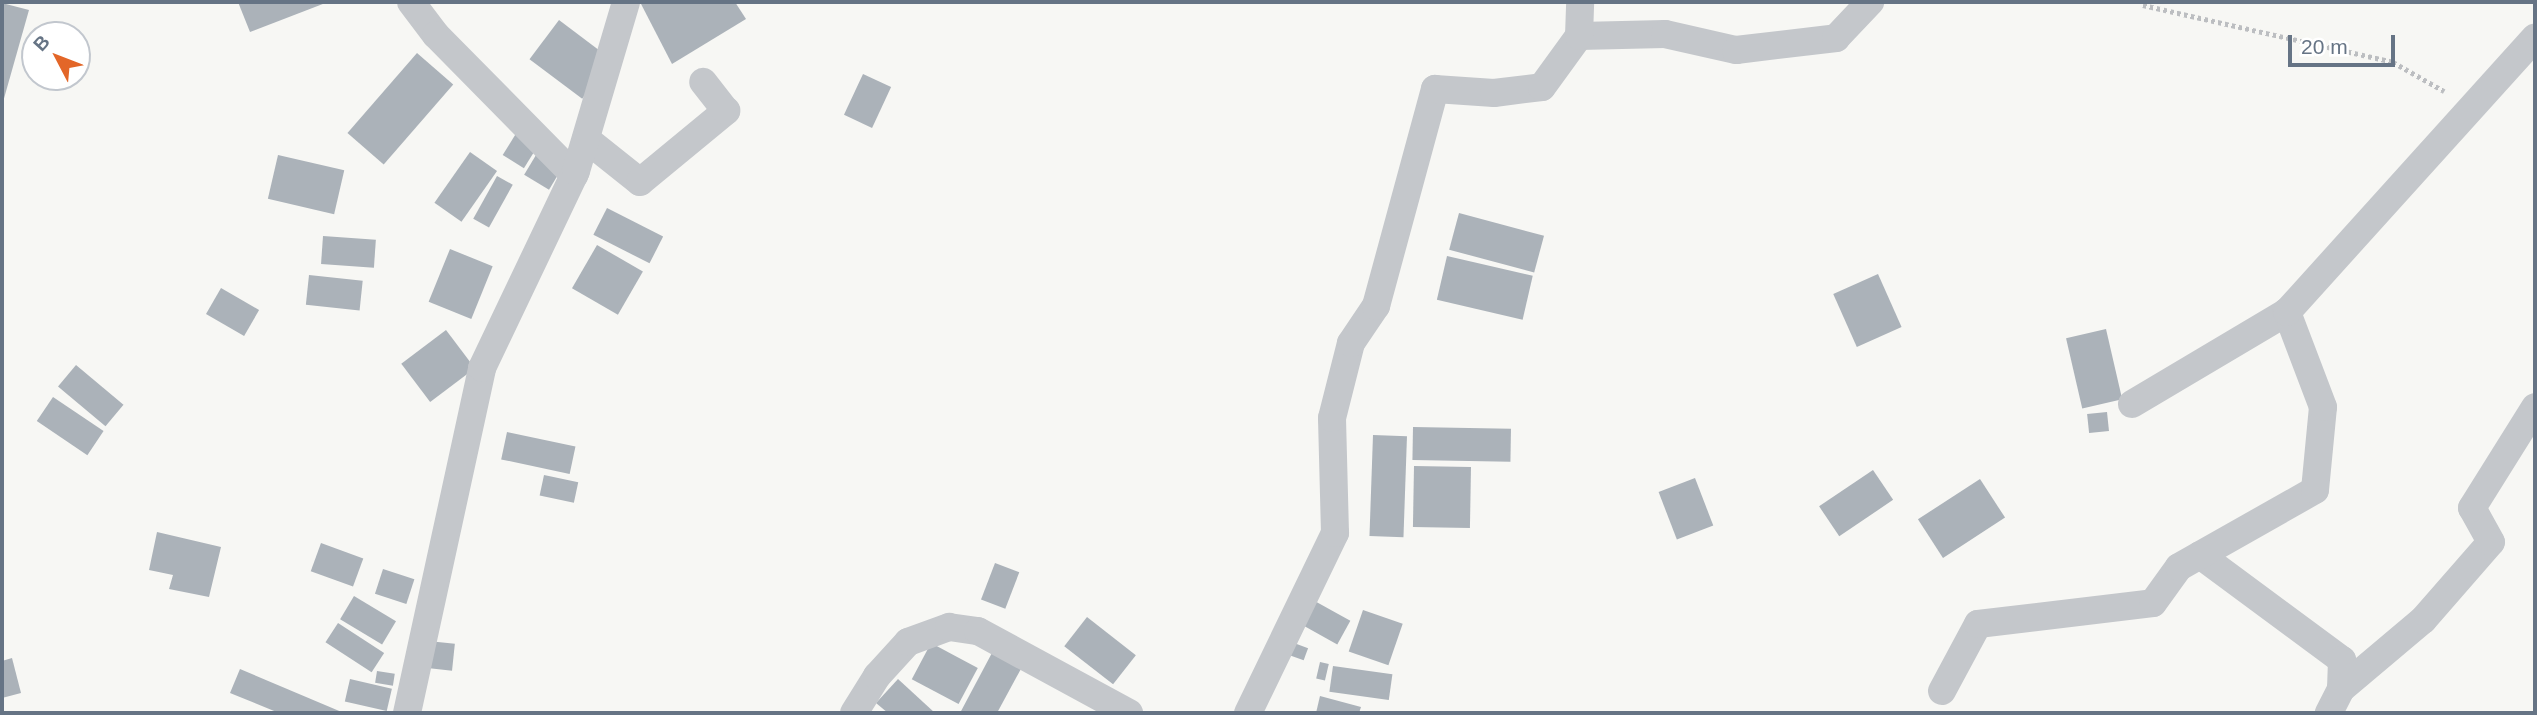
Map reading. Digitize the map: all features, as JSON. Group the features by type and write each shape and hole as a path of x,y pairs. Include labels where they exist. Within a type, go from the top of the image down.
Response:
{"street":[{"path":"411,2 436,35 574,175"},
{"path":"407,713 482,368 574,175 626,2"},
{"path":"1248,713 1335,533 1332,418 1351,343 1376,306 1435,89 1494,93 1542,87 1579,36 1580,2"},
{"path":"1579,36 1665,34 1736,50 1836,38 1870,2"},
{"path":"2132,404 2287,312 2535,38"},
{"path":"586,139 640,183 726,111 703,82"},
{"path":"1941,691 1978,624 2153,603 2179,567 2315,490 2323,407 2287,312"},
{"path":"2335,701 2423,620 2491,542 2472,508 2535,407"},
{"path":"2200,555 2342,660 2335,701"},
{"path":"854,713 877,676 908,642 949,627 978,631 1129,713"}],"path":[{"path":"2143,5 2392,62 2472,107"}],"building":[{"path":"238,2 328,2 250,32"},
{"path":"640,2 735,2 746,19 672,64"},
{"path":"2,3 29,10 26,21 21,21 21,38 2,102"},
{"path":"559,20 612,60 582,99 530,59"},
{"path":"417,53 453,84 384,164 347,133"},
{"path":"863,74 891,87 872,128 844,115"},
{"path":"517,132 538,145 524,168 503,155"},
{"path":"470,152 497,171 461,222 434,203"},
{"path":"278,155 344,170 334,214 268,199"},
{"path":"536,155 561,170 549,190 524,175"},
{"path":"497,176 513,185 489,228 473,219"},
{"path":"607,208 663,237 650,263 593,235"},
{"path":"1459,213 1544,236 1534,272 1449,250"},
{"path":"323,236 376,240 374,268 321,264"},
{"path":"597,245 643,272 618,315 572,288"},
{"path":"450,249 493,266 471,319 429,302"},
{"path":"1447,256 1533,276 1523,320 1437,300"},
{"path":"1878,274 1902,327 1857,347 1833,294"},
{"path":"309,275 363,281 360,310 306,305"},
{"path":"221,288 259,310 244,336 206,314"},
{"path":"2106,329 2122,399 2082,408 2066,338"},
{"path":"446,330 475,368 430,402 401,364"},
{"path":"76,365 123,405 105,426 58,386"},
{"path":"53,397 104,431 87,455 37,421"},
{"path":"2107,412 2109,431 2089,433 2087,414"},
{"path":"1413,427 1511,429 1510,462 1412,460"},
{"path":"507,432 575,447 570,474 501,459"},
{"path":"1373,435 1407,436 1403,537 1369,536"},
{"path":"1414,466 1471,467 1470,528 1413,527"},
{"path":"1873,470 1893,500 1839,536 1819,506"},
{"path":"544,475 578,482 574,503 540,496"},
{"path":"1695,478 1713,526 1677,540 1659,492"},
{"path":"1980,479 2005,518 1943,558 1918,519"},
{"path":"157,532 221,547 209,597 169,589 173,575 149,570"},
{"path":"321,543 363,558 353,587 311,571"},
{"path":"995,563 1019,572 1005,609 981,599"},
{"path":"383,569 414,579 406,604 375,594"},
{"path":"354,596 396,621 382,644 340,619"},
{"path":"1311,599 1350,621 1337,644 1298,623"},
{"path":"1363,610 1403,624 1388,665 1349,652"},
{"path":"1087,617 1136,655 1113,684 1064,646"},
{"path":"338,623 384,653 372,672 325,642"},
{"path":"428,641 455,644 452,671 425,668"},
{"path":"931,643 978,668 959,704 912,679"},
{"path":"1294,643 1308,648 1304,660 1290,655"},
{"path":"993,651 1022,667 997,713 960,713"},
{"path":"12,658 21,693 2,698 2,661"},
{"path":"1320,662 1329,664 1325,681 1316,679"},
{"path":"1333,666 1392,674 1389,700 1329,692"},
{"path":"240,669 344,713 279,713 230,693"},
{"path":"377,671 395,674 393,686 375,683"},
{"path":"350,679 392,689 387,711 345,701"},
{"path":"898,679 935,713 888,713 876,703"},
{"path":"1320,696 1361,707 1359,713 1316,713"}]}
